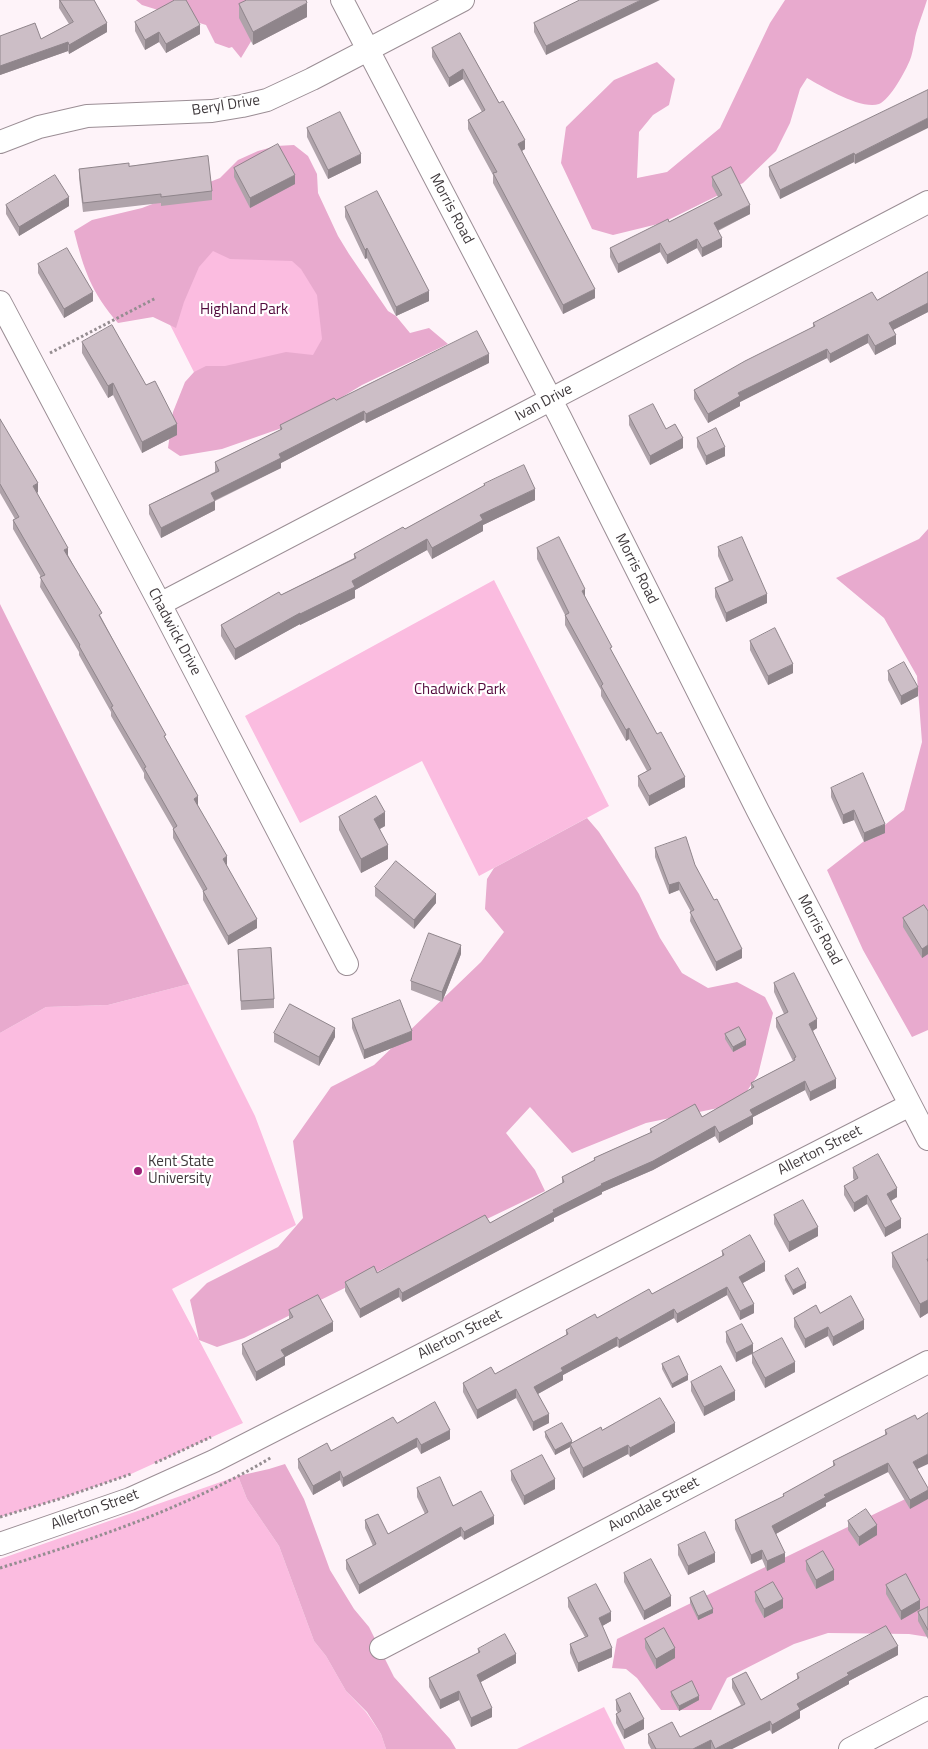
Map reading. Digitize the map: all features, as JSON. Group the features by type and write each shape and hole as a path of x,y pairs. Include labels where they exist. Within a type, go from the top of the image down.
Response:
{"street":[{"name":"Morris Road","path":"342,0 551,400 758,812 928,1139"},
{"name":"Beryl Drive","path":"0,142 39,127 87,116 212,111 267,100 288,91 463,0"},
{"name":"Ivan Drive","path":"160,604 928,202"},
{"name":"Chadwick Drive","path":"0,302 160,604 347,964"},
{"name":"Allerton Street","path":"0,1544 130,1499 214,1461 910,1105"},
{"name":"Avondale Street","path":"381,1648 928,1362"},
{"path":"850,1749 928,1708"}],"path":[{"path":"43,357 156,298"},
{"path":"148,1466 217,1435"},
{"path":"0,1517 59,1499 139,1470"}],"green space":[{"name":"Highland Park","path":"195,240 314,241 343,317 323,364 205,394 153,291"},
{"name":"Chadwick Park","path":"494,580 609,806 479,876 422,761 300,823 245,716"},
{"path":"189,984 255,1116 296,1225 172,1289 243,1423 131,1474 0,1517 0,1033 46,1007 108,1005"},
{"path":"238,1476 247,1499 279,1546 314,1641 326,1656 346,1691 366,1712 381,1734 386,1749 0,1749 0,1559"},
{"path":"604,1707 625,1749 517,1749"}],"shaded area":[{"path":"136,0 276,0 241,58 232,47 229,48 215,43 206,25 142,5"},
{"path":"785,0 927,0 916,33 910,60 905,71 888,97 879,104 862,104 853,101 807,78 800,89 790,123 776,151 743,183 662,223 613,235 592,229 561,163 566,127 614,80 657,62 675,79 669,105 653,115 639,132 637,178 667,172 720,128 770,23"},
{"path":"294,145 308,156 317,174 318,193 338,236 388,311 396,316 410,333 429,328 448,344 362,385 339,399 310,410 299,419 279,429 222,449 180,456 168,448 173,412 185,382 194,372 206,366 225,366 286,352 313,355 322,339 317,295 301,269 292,261 230,259 213,251 199,267 184,302 176,328 153,317 118,323 95,291 81,257 74,231 92,220 142,208 220,178 238,160 258,151 276,146"},
{"path":"928,529 928,1030 912,1037 863,950 827,870 904,810 922,742 917,676 884,618 836,578 919,539"},
{"path":"0,604 189,984 108,1005 46,1007 0,1033"},
{"path":"587,818 599,832 639,894 660,938 682,973 708,988 737,982 765,997 773,1013 758,1075 747,1091 723,1107 646,1123 572,1153 530,1107 506,1133 535,1170 545,1191 244,1338 217,1347 199,1340 190,1300 207,1283 278,1247 303,1218 293,1141 331,1087 374,1065 481,962 504,932 485,909 487,879 494,868"},
{"path":"285,1464 304,1499 330,1570 354,1609 369,1627 394,1677 450,1739 456,1749 386,1749 381,1734 367,1712 346,1691 326,1656 314,1641 279,1546 247,1499 238,1476"},
{"path":"928,1488 928,1637 909,1634 828,1633 794,1644 727,1678 711,1710 661,1710 637,1678 626,1669 612,1668 617,1639"}],"building":[{"path":"60,0 94,0 107,23 69,45 68,42 0,66 0,36 35,23 41,39 73,22"},
{"path":"175,0 186,0 200,25 166,44 159,32 145,40 135,22"},
{"path":"247,0 306,0 307,3 253,32 239,4"},
{"path":"580,0 641,0 546,46 534,23"},
{"path":"460,33 499,103 503,101 525,140 518,144 595,289 563,305 493,173 497,172 468,120 485,110 463,69 449,78 432,48"},
{"path":"928,90 928,118 780,190 769,167"},
{"path":"340,112 361,154 328,170 307,128"},
{"path":"278,144 295,175 250,198 234,168"},
{"path":"208,156 212,191 161,197 161,194 83,203 79,169 129,163 129,166"},
{"path":"731,167 750,205 714,223 722,238 702,248 697,239 667,255 660,243 618,264 610,248 668,219 669,222 722,195 712,177"},
{"path":"55,175 69,197 19,227 6,205"},
{"path":"377,191 429,291 396,307 367,248 365,250 345,207"},
{"path":"67,248 93,292 64,309 38,264"},
{"path":"928,272 928,303 889,323 896,335 875,346 868,334 830,354 827,349 738,393 740,396 708,414 694,390 745,361 815,326 813,323 872,292 877,300"},
{"path":"112,325 146,385 155,381 177,424 142,442 113,383 108,386 82,342"},
{"path":"477,331 489,354 366,414 364,411 279,454 281,458 211,493 215,501 161,528 149,505 219,471 215,462 282,429 280,425 334,398 336,400"},
{"path":"653,404 666,429 675,424 683,438 650,456 629,416"},
{"path":"0,419 38,483 33,486 68,548 64,550 102,613 99,615 198,796 194,799 227,856 223,859 257,919 228,936 203,891 207,889 173,829 177,826 144,768 146,767 111,707 113,706 80,645 40,577 45,575 13,520 19,517 0,484"},
{"path":"716,428 725,447 706,456 697,438"},
{"path":"524,465 535,489 480,515 483,520 432,548 427,539 352,581 355,587 300,613 235,649 221,625 279,592 281,595 356,558 354,554 403,527 405,529 484,484"},
{"path":"559,537 585,589 582,591 612,647 610,648 657,734 661,732 685,777 649,796 638,776 651,769 629,728 626,730 601,686 603,684 565,615 569,613 537,548"},
{"path":"742,537 767,594 726,613 715,588 733,580 718,547"},
{"path":"775,628 793,664 768,676 750,641"},
{"path":"904,662 918,687 901,696 888,671"},
{"path":"863,773 885,824 864,833 854,810 843,815 831,788"},
{"path":"376,796 385,812 374,819 388,845 361,859 339,817"},
{"path":"686,837 695,865 714,900 717,899 742,949 716,962 690,912 694,910 679,882 669,885 655,848"},
{"path":"396,861 436,894 414,920 375,887"},
{"path":"924,905 928,911 928,945 922,949 903,918"},
{"path":"429,933 461,945 442,992 411,981"},
{"path":"271,948 274,999 241,1001 238,950"},
{"path":"794,973 817,1019 809,1024 836,1079 810,1092 805,1081 750,1110 753,1115 719,1133 715,1126 653,1161 601,1184 553,1210 554,1212 402,1293 399,1288 360,1309 345,1282 374,1266 377,1273 485,1215 490,1223 564,1182 562,1177 595,1160 594,1158 652,1132 650,1129 695,1104 702,1117 754,1087 751,1083 795,1060 794,1058 796,1057 776,1018 788,1012 774,983"},
{"path":"400,1000 412,1031 364,1050 352,1019"},
{"path":"290,1004 335,1028 319,1057 274,1033"},
{"path":"739,1027 746,1040 733,1047 725,1034"},
{"path":"878,1154 897,1188 887,1194 901,1219 885,1228 867,1195 854,1203 844,1186 858,1178 853,1168"},
{"path":"803,1200 818,1227 789,1242 774,1215"},
{"path":"928,1234 928,1300 920,1304 892,1253"},
{"path":"750,1235 765,1262 739,1277 754,1304 740,1311 727,1287 677,1314 674,1309 619,1340 617,1337 561,1368 563,1371 534,1387 549,1414 533,1422 516,1389 477,1410 463,1383 491,1367 495,1374 568,1334 566,1330 595,1314 597,1318 649,1289 652,1294 724,1255 722,1251"},
{"path":"798,1268 806,1283 793,1290 785,1276"},
{"path":"318,1295 333,1322 281,1350 285,1356 256,1372 242,1344 293,1317 289,1310"},
{"path":"851,1296 864,1320 833,1337 828,1327 805,1339 794,1318 816,1305 820,1313"},
{"path":"742,1324 753,1344 736,1353 726,1332"},
{"path":"782,1338 795,1362 765,1378 752,1354"},
{"path":"679,1356 688,1375 672,1384 662,1364"},
{"path":"721,1366 735,1391 704,1407 691,1382"},
{"path":"660,1398 675,1423 630,1448 628,1445 583,1468 570,1444 601,1427 602,1430"},
{"path":"435,1402 450,1430 421,1445 417,1438 343,1478 340,1471 313,1486 298,1459 327,1443 331,1451 393,1417 397,1423"},
{"path":"928,1413 928,1454 913,1462 928,1490 910,1500 888,1463 824,1495 826,1497 772,1526 785,1553 767,1561 762,1550 751,1555 735,1520 784,1496 783,1494 835,1465 833,1461 887,1434 885,1430 915,1415 917,1419"},
{"path":"562,1423 572,1441 555,1450 545,1432"},
{"path":"542,1455 555,1479 524,1496 511,1471"},
{"path":"440,1477 453,1506 481,1491 494,1516 464,1532 461,1527 359,1585 346,1560 376,1544 365,1520 378,1514 388,1534 428,1512 417,1488"},
{"path":"866,1509 877,1525 859,1537 848,1521"},
{"path":"705,1532 715,1553 688,1566 678,1545"},
{"path":"823,1551 834,1570 816,1580 806,1561"},
{"path":"651,1559 671,1596 644,1611 624,1573"},
{"path":"906,1574 920,1600 901,1611 886,1585"},
{"path":"773,1582 783,1599 764,1609 755,1592"},
{"path":"596,1584 611,1612 599,1618 612,1648 578,1663 570,1644 588,1636 568,1598"},
{"path":"704,1591 713,1609 698,1616 690,1598"},
{"path":"928,1607 928,1630 918,1612"},
{"path":"886,1626 898,1646 847,1673 849,1675 797,1704 800,1709 772,1725 770,1721 715,1749 711,1740 693,1749 656,1749 648,1734 672,1722 680,1737 745,1704 732,1679 746,1672 761,1700 799,1678 797,1674"},
{"path":"664,1628 675,1648 656,1659 645,1639"},
{"path":"505,1634 516,1654 477,1675 492,1708 471,1718 459,1691 440,1700 429,1678 480,1652 478,1649"},
{"path":"692,1681 699,1696 679,1706 671,1692"},
{"path":"630,1693 644,1719 624,1730 616,1714 621,1711 616,1700"}],"place":[{"name":"Kent State University","path":"138,1171"}]}
